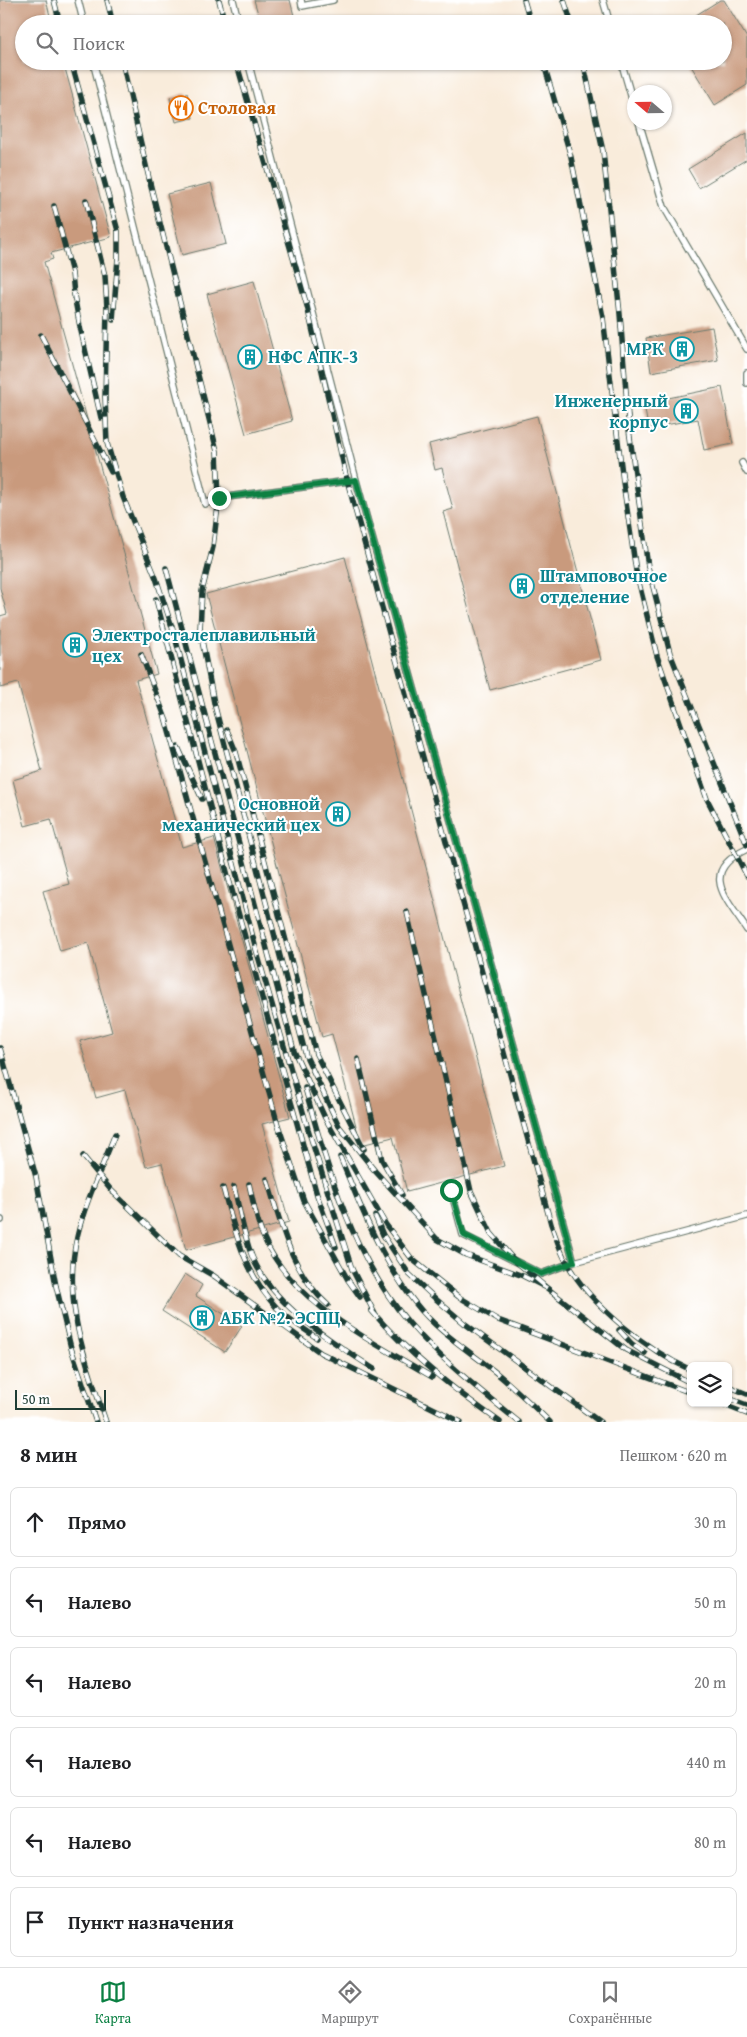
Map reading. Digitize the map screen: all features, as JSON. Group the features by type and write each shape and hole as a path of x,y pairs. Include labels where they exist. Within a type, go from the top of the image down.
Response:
{"lane":[{"path":"78,0 82,15"},
{"path":"232,0 236,15"},
{"path":"301,0 302,6 333,0"},
{"path":"603,0 607,15"},
{"path":"95,70 205,504 219,498 356,480"},
{"path":"250,70 356,480 574,1262"},
{"path":"624,70 628,85"},
{"path":"641,130 664,207 747,349"},
{"path":"747,373 747,383"},
{"path":"742,462 747,472"},
{"path":"747,849 736,855 720,870 719,880 723,893 747,930"},
{"path":"451,1190 464,1235 541,1274 574,1262 747,1216"}],"building":[{"name":"Электросталеплавильный цех","path":"0,0 46,0 50,15 15,15 15,70 65,70 111,237 51,253 53,259 44,262 157,674 136,680 182,847 214,838 290,1117 262,1124 289,1222 186,1250 162,1163 146,1167 125,1090 96,1098 80,1041 112,1032 88,943 60,951 43,891 69,884 51,819 25,826 13,780 42,771 18,683 0,688 0,616 7,614 0,588"},
{"path":"254,0 290,0 294,15 258,15"},
{"path":"720,0 724,0 747,38 747,85 715,105 694,70 732,70 732,15 696,15"},
{"name":"Столовая","path":"187,93 193,118 176,122 170,98"},
{"path":"747,133 747,159 699,188 688,169"},
{"path":"211,183 226,244 182,255 167,194"},
{"name":"НФС АПК-3","path":"254,281 292,421 246,434 207,294"},
{"name":"МРК","path":"712,327 718,360 651,372 646,338"},
{"name":"Инженерный корпус","path":"722,387 733,444 704,450 698,419 648,428 644,403"},
{"name":"Штамповочное отделение","path":"537,416 601,660 490,690 443,512 453,509 442,468 435,470 429,444"},
{"name":"Основной механический цех","path":"345,557 504,1166 407,1192 393,1137 361,1145 332,1034 322,1037 206,594"},
{"name":"АБК №2. ЭСПЦ","path":"185,1274 202,1285 196,1296 242,1326 225,1352 162,1311"}],"railway":[{"path":"54,0 58,15"},
{"path":"107,0 111,15"},
{"path":"219,0 223,15"},
{"path":"524,0 528,15"},
{"path":"564,0 569,15"},
{"path":"73,70 118,231 118,258 113,320"},
{"path":"124,70 151,187 217,451 219,498 213,547 202,591 200,630 214,703 306,1056 339,1126 375,1171 437,1239 466,1255 523,1276 547,1288"},
{"path":"239,70 307,306 347,480 551,1224 567,1263 590,1295 621,1325 639,1339 674,1362 687,1368"},
{"path":"546,70 571,157 603,317 636,571 657,656 707,799 747,876"},
{"path":"585,70 603,151 620,314 629,430 648,567 670,653 747,845"},
{"path":"86,200 105,276 107,308 105,397 107,443 123,497 156,578 174,633 256,949 308,1129 352,1269 375,1314"},
{"path":"54,206 72,273 80,327 101,418"},
{"path":"41,335 111,472"},
{"path":"166,568 294,1051 325,1118 386,1225 412,1259 459,1297 498,1320 687,1391"},
{"path":"156,599 228,876 317,1195 336,1247"},
{"path":"141,654 167,722"},
{"path":"165,717 278,1125 304,1201 348,1280 360,1297"},
{"path":"227,730 236,752 316,1054 364,1149"},
{"path":"178,747 202,799"},
{"path":"407,912 471,1191 491,1233 513,1259 626,1350 687,1381"},
{"path":"0,1048 36,1177 56,1286 71,1348 96,1422"},
{"path":"358,1059 382,1160 402,1195"},
{"path":"305,1088 323,1150 344,1211 372,1270 389,1297 409,1323 434,1350 519,1422"},
{"path":"106,1422 78,1331 72,1285 73,1261 84,1211 115,1134"},
{"path":"83,1156 111,1190 179,1256 214,1276 321,1353 461,1422"},
{"path":"340,1157 364,1215 383,1252 416,1304 443,1332 501,1377 550,1422"},
{"path":"267,1179 283,1230 296,1262 315,1292 328,1305"},
{"path":"249,1184 263,1236 276,1260 293,1281 313,1301 336,1318 432,1377"},
{"path":"234,1187 250,1251 259,1270 271,1287 302,1319 374,1369"},
{"path":"223,1188 242,1252 257,1281 277,1308 317,1338"},
{"path":"375,1216 383,1235 409,1274 437,1300 464,1323 600,1422"},
{"path":"371,1310 400,1341 432,1370 500,1422"},
{"path":"619,1330 632,1344 645,1353"},
{"path":"732,1388 747,1394"},
{"path":"732,1399 747,1405"},
{"path":"729,1407 747,1414"}],"place":[{"name":"Столовая","path":"181,108"},
{"name":"МРК","path":"682,349"},
{"name":"НФС АПК-3","path":"250,357"},
{"name":"Инженерный корпус","path":"686,411"},
{"name":"Штамповочное отделение","path":"522,586"},
{"name":"Электросталеплавильный цех","path":"75,645"},
{"name":"Основной механический цех","path":"338,814"},
{"name":"АБК №2. ЭСПЦ","path":"202,1318"}],"route":[{"path":"219,498 356,480 574,1262 541,1274 464,1235 451,1190"}]}
